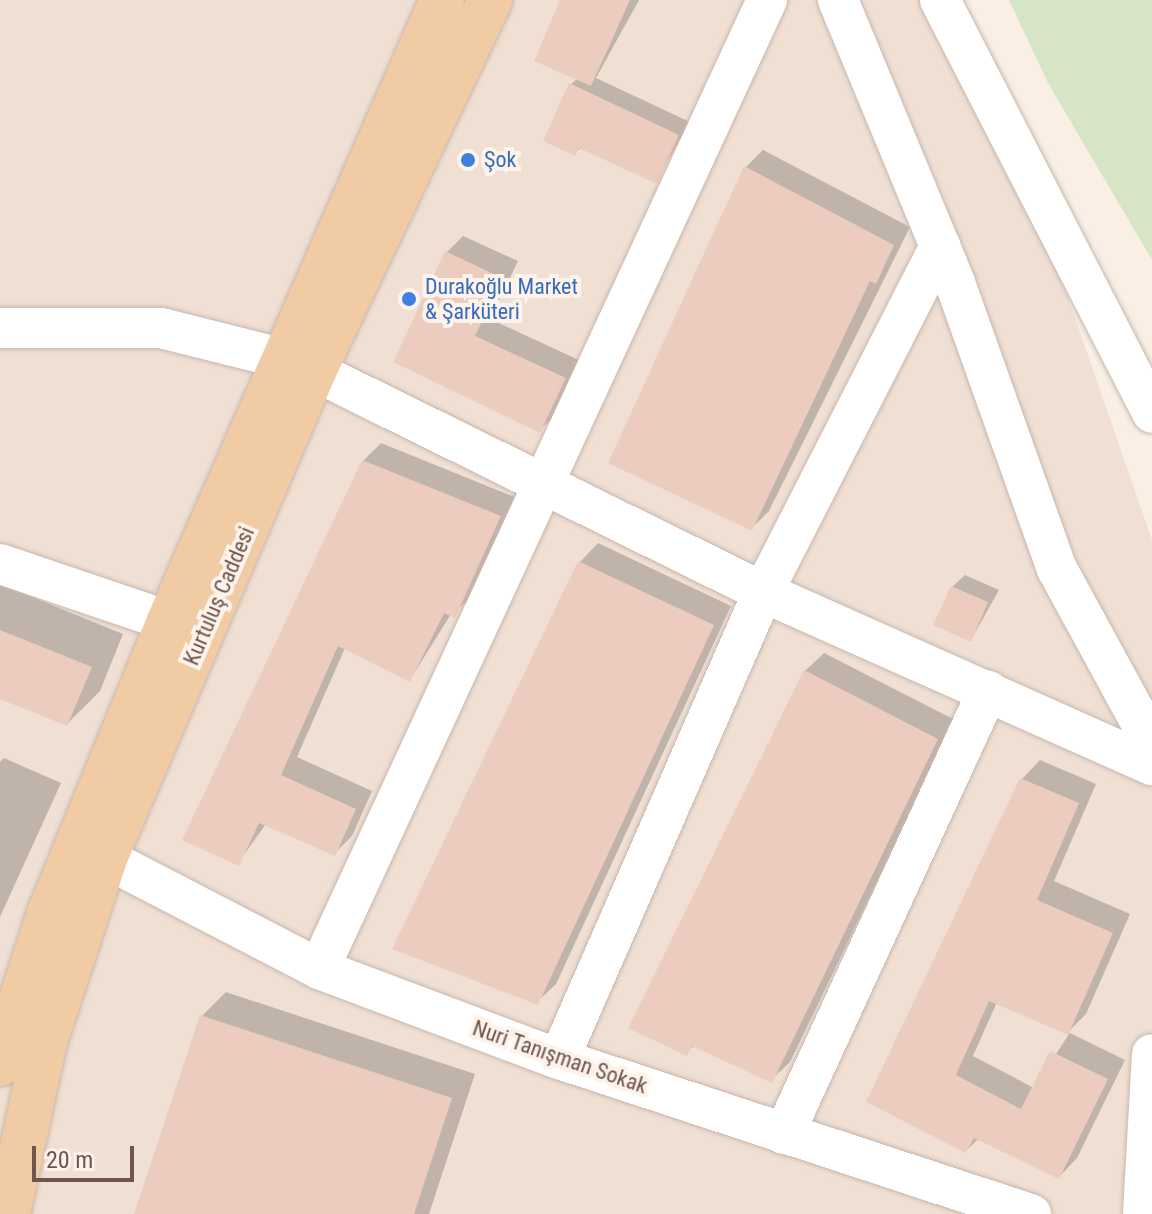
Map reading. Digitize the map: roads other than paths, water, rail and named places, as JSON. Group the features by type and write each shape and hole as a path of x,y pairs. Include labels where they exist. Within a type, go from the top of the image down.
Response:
{"main road":[{"name":"Kurtuluş Caddesi","path":"0,1064 49,914 186,627 297,364 442,0"},
{"name":"Kurtuluş Caddesi","path":"297,364 490,0"},
{"name":"Kurtuluş Caddesi","path":"8,1214 45,1042 186,627"}],"street":[{"path":"319,969 542,478 708,142 767,0"},
{"path":"838,0 940,246 1057,569 1152,743"},
{"path":"940,0 1152,413"},
{"path":"559,1059 763,592 940,246"},
{"path":"0,328 170,329 297,364 542,478 763,592 1152,765"},
{"path":"0,564 186,627"},
{"path":"784,1134 988,691"},
{"name":"Nuri Tanışman Sokak","path":"105,858 319,969 559,1059 1031,1214"},
{"path":"1143,1214 1152,1054"}],"place":[{"name":"Şok","path":"468,160"},
{"name":"Durakoğlu Market & Şarküteri","path":"409,299"}]}
